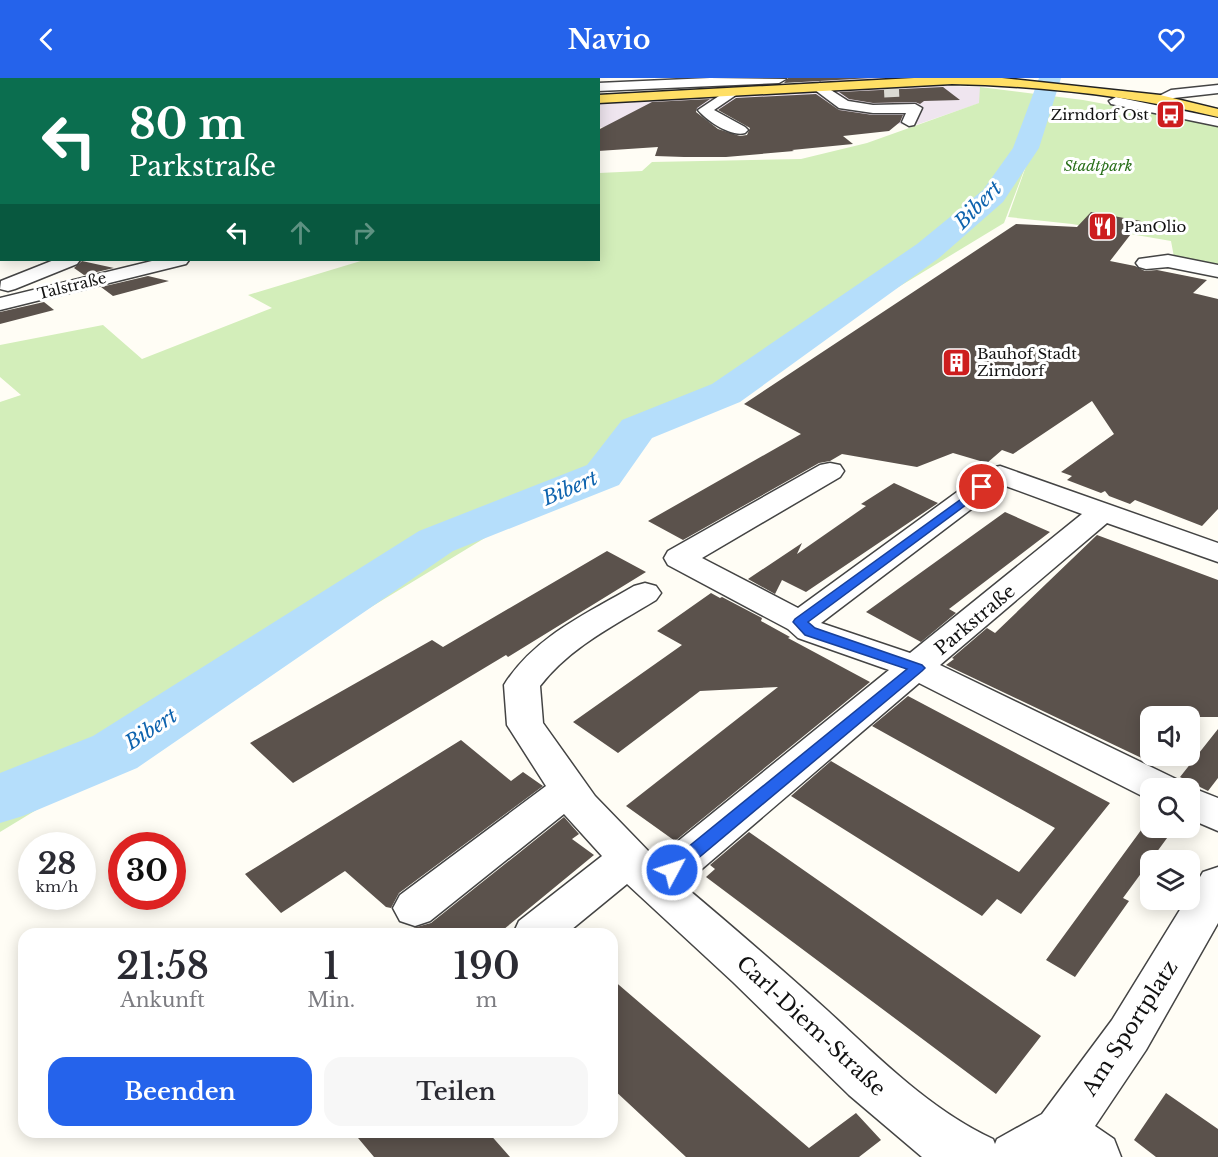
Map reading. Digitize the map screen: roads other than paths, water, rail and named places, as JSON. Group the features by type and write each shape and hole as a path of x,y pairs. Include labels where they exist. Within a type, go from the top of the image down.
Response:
{"main road":[{"path":"926,80 992,81 1008,86"},
{"path":"926,80 1082,93 1116,88 1178,110 1218,121"},
{"path":"606,98 839,86"},
{"path":"1138,94 1218,113"}],"street":[{"path":"968,78 992,81"},
{"path":"600,87 697,80 778,79"},
{"path":"839,86 871,91 926,80"},
{"path":"820,87 844,105 873,109 915,108 909,122"},
{"path":"1116,88 1178,110"},
{"path":"1116,88 1218,121"},
{"path":"1178,110 1160,99 1164,95 1218,90"},
{"path":"731,92 705,110 715,118 740,130"},
{"path":"1082,93 1138,94"},
{"path":"2,293 68,261"},
{"name":"Talstraße","path":"2,293 9,296 41,294 175,261"},
{"path":"1146,263 1168,261 1218,271"},
{"name":"Parkstraße","path":"831,471 679,558 800,622 810,632 917,668 1102,512"},
{"path":"800,622 1000,474 1218,553"},
{"name":"Carl-Diem-Straße","path":"645,593 571,637 542,660 522,685 525,725 581,807 642,871 867,1079 945,1143 974,1157"},
{"path":"545,928 642,871 917,668 1140,778"},
{"path":"415,908 569,789"},
{"path":"1200,807 1218,816"},
{"name":"Am Sportplatz","path":"1078,1144 1129,1035 1207,930 1218,884"},
{"path":"1016,1157 1078,1144"}],"waterway":[{"name":"Bibert","path":"0,799 115,752 436,541 603,475 637,429 726,393 928,251 993,196 1026,148 1050,78"}],"tunnel":[{"path":"884,90 905,89"}],"place":[{"name":"Zirndorf Ost","path":"1170,115"},
{"name":"PanOlio","path":"1103,227"},
{"name":"Bauhof Stadt Zirndorf","path":"956,363"}],"park label":[{"name":"Stadtpark","path":"1098,166"}]}
